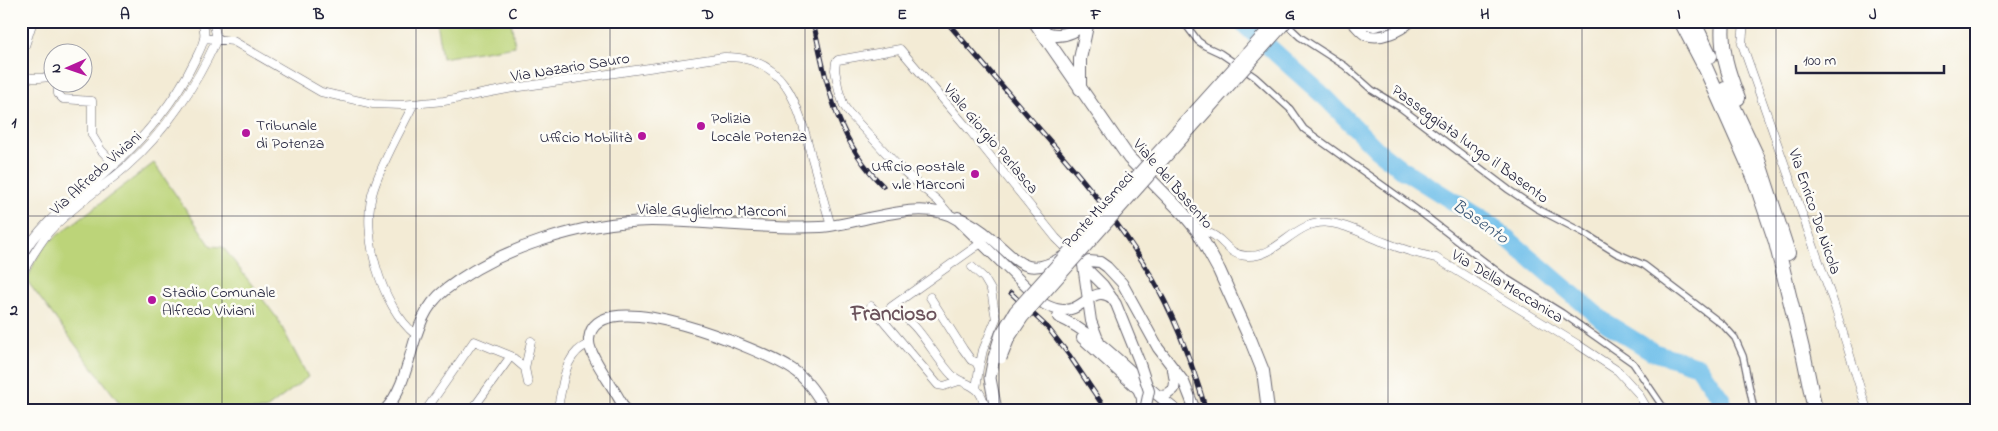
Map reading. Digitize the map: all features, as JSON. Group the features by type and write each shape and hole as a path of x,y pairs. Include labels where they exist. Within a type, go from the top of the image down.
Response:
{"highway":[{"path":"1681,21 1706,69 1754,177 1776,242 1815,410"},
{"path":"1693,21 1758,157 1783,233 1814,358 1824,410"},
{"path":"1723,21 1721,38 1727,70 1744,112 1746,133"}],"main road":[{"path":"1037,26 1049,35 1066,34 1074,32 1088,21"},
{"path":"1080,90 1080,59 1088,21"},
{"name":"Ponte Musmeci","path":"997,358 1001,334 1015,312 1064,250 1276,21"},
{"name":"Ponte Musmeci","path":"997,358 1023,317 1287,21"},
{"name":"Viale del Basento","path":"1037,26 1129,158 1197,230 1219,270 1251,340 1263,371 1268,410"},
{"path":"996,410 990,378 997,358"},
{"path":"997,358 998,380 1004,410"}],"street":[{"path":"21,58 33,21"},
{"path":"201,21 205,30 205,38"},
{"path":"213,21 217,39"},
{"path":"1183,21 1198,41 1220,53 1255,77 1290,109 1304,129 1424,216 1506,279 1562,314 1633,363 1665,410"},
{"name":"Passeggiata lungo il Basento","path":"1283,21 1300,37 1345,66 1372,90 1400,108 1509,190 1536,208 1584,233 1616,253 1644,265 1723,325 1735,338 1743,356 1754,410"},
{"path":"1352,21 1365,35 1373,36 1397,31 1411,21"},
{"path":"1355,21 1374,26 1396,21"},
{"name":"Via Enrico De Nicola","path":"1744,21 1742,44 1834,304 1867,410"},
{"name":"Via Nazario Sauro","path":"205,38 233,41 321,92 373,104 413,105 724,57 744,58 763,64 768,68 784,82 795,100 831,226"},
{"name":"Via Alfredo Viviani","path":"21,258 40,229 115,164 142,138 166,110 191,70 205,38"},
{"name":"Via Alfredo Viviani","path":"21,275 40,244 59,222 127,166 157,134 192,86 217,39"},
{"name":"Viale Giorgio Perlasca","path":"950,215 938,201 899,167 849,113 844,106 839,91 835,70 838,60 900,49 971,132 1064,250"},
{"path":"21,71 27,78 42,77"},
{"path":"58,92 62,99 92,101 92,136 115,164"},
{"path":"413,105 374,188 370,209 369,232 378,274 387,298 405,326 416,335"},
{"name":"Viale Guglielmo Marconi","path":"385,410 403,377 416,335 431,304 446,289 471,272 493,261 561,235 608,225 649,221 733,225 831,226 904,212 930,211 950,215 973,224 1024,265 1045,266 1064,250"},
{"path":"950,215 958,220 1044,304 1138,389 1144,410"},
{"name":"Via Della Meccanica","path":"1197,230 1210,233 1230,252 1246,256 1265,254 1293,232 1311,225 1329,222 1411,252 1436,258 1618,371 1638,393 1648,410"},
{"path":"981,243 891,307 906,316 925,338 950,374 959,381 976,388 980,393 986,410"},
{"path":"1064,250 1083,265 1112,297 1119,309 1149,391 1144,410"},
{"path":"1083,265 1089,261 1100,262 1117,277 1158,348 1184,382 1195,410"},
{"path":"1083,265 1090,316 1094,330 1103,348"},
{"path":"972,267 984,278 991,290 996,319 983,350 976,388"},
{"path":"1077,306 1084,296 1086,284"},
{"path":"1044,304 1061,310 1077,306 1088,298 1099,294 1112,297"},
{"path":"1090,316 1092,307 1096,302 1104,296 1112,297"},
{"path":"930,297 963,350 971,360 976,362 979,368"},
{"path":"871,306 938,385 944,386 959,381"},
{"path":"625,410 590,350 589,344 590,334 598,322 611,317 643,316 687,326 726,338 791,369 816,394 826,410"},
{"path":"1058,317 1075,324 1176,410"},
{"path":"426,410 474,341 511,356 524,368"},
{"path":"528,383 524,368 532,341"},
{"path":"556,410 569,363 578,350 589,344"},
{"path":"485,410 474,407 511,356"},
{"path":"1157,395 1165,396 1174,389 1173,369"}],"green space":[{"path":"436,21 511,21 515,46 442,58"},
{"name":"Stadio Comunale Alfredo Viviani","path":"154,163 211,246 223,247 277,318 308,377 265,410 125,410 27,281 35,261 46,244"}],"waterway":[{"name":"Basento","path":"1240,21 1327,99 1376,149 1403,170 1494,227 1606,323 1653,352 1698,366 1722,400 1725,410"}],"railway":[{"path":"813,21 829,88 843,129 867,168 883,186"},
{"path":"946,21 1080,177 1129,240 1159,290 1175,323 1189,357 1206,410"},
{"path":"1011,293 1048,328 1069,355 1106,410"}],"place":[{"name":"Polizia Locale Potenza","path":"701,126"},
{"name":"Tribunale di Potenza","path":"246,133"},
{"name":"Ufficio Mobilità","path":"642,136"},
{"name":"Ufficio postale v.le Marconi","path":"975,174"},
{"name":"Stadio Comunale Alfredo Viviani","path":"152,300"}],"district":[{"name":"Francioso","path":"894,313"}]}
